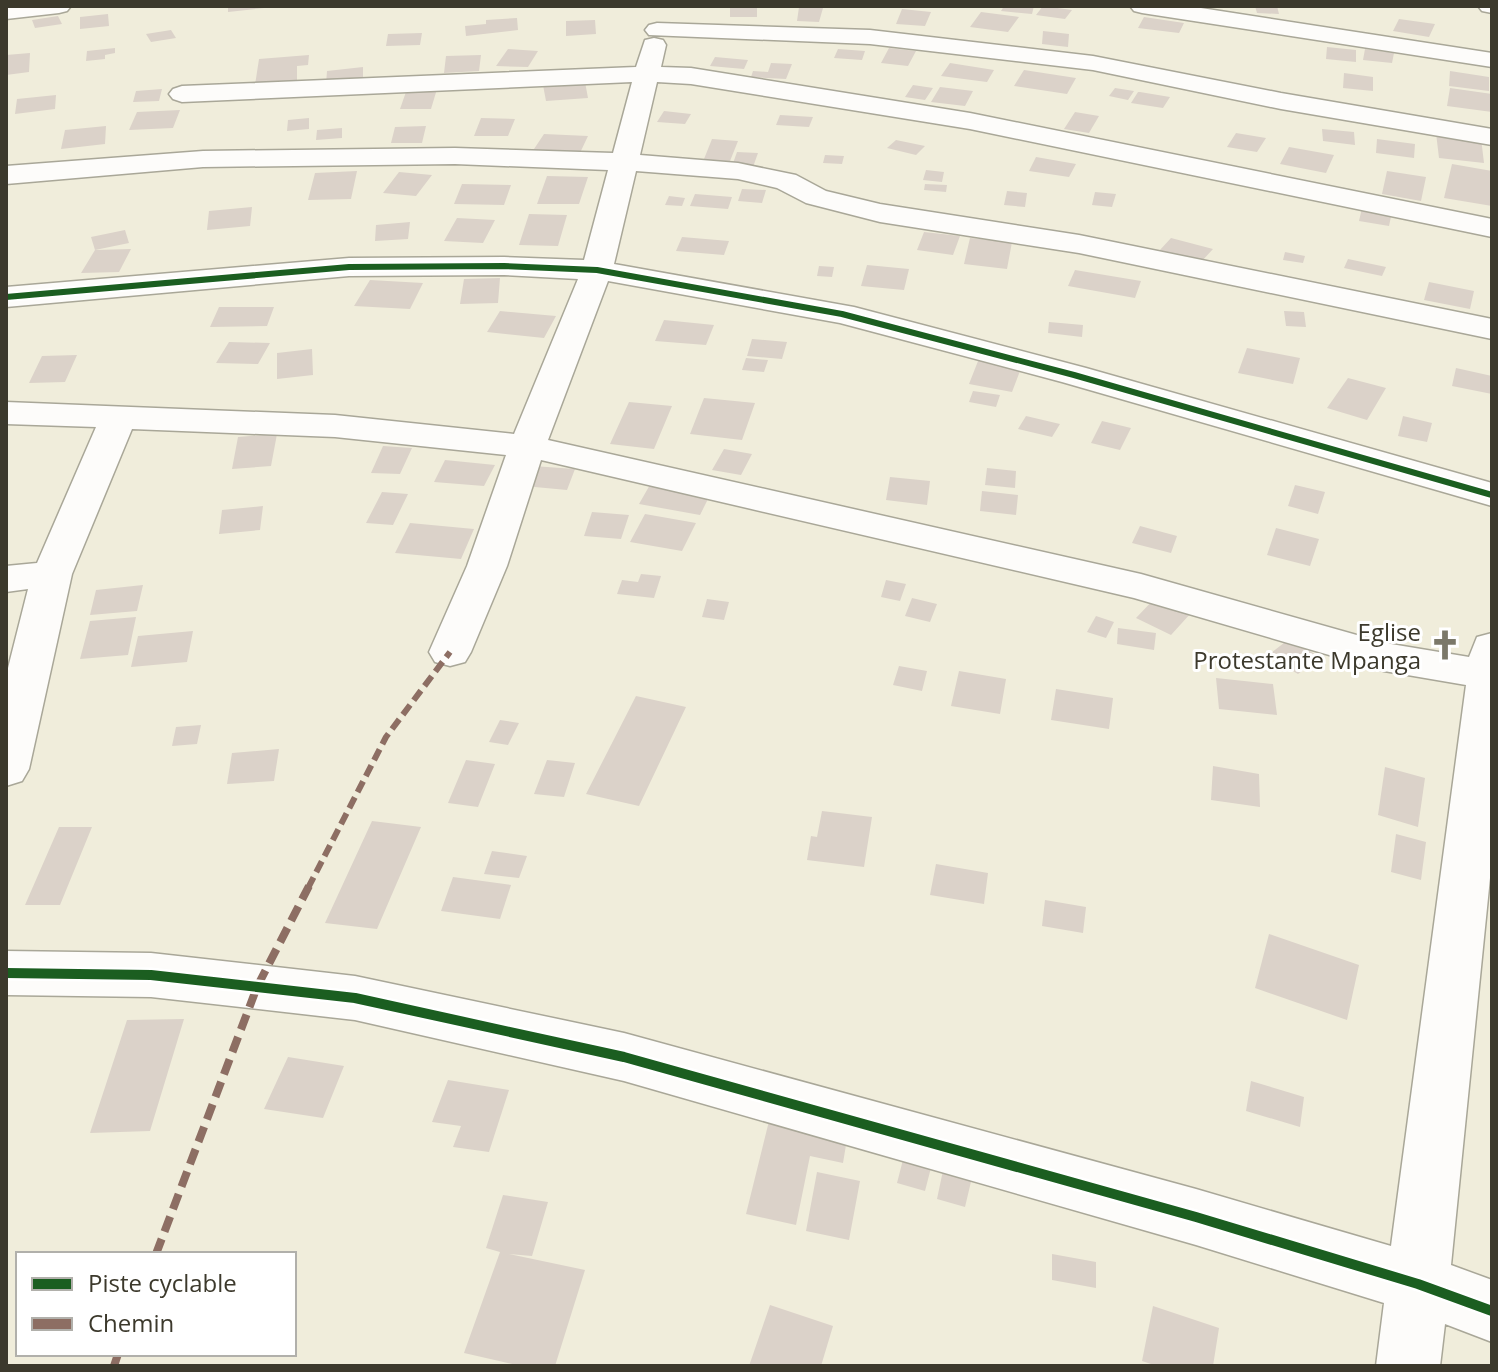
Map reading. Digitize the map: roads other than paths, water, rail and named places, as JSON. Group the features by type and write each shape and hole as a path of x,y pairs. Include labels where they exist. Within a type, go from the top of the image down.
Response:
{"street":[{"path":"6,12 59,6"},
{"path":"1142,6 1492,60"},
{"path":"450,652 487,566 527,446 597,270 647,74 655,18 870,37 1093,63 1281,101 1492,137"},
{"path":"182,94 647,74 691,76 970,121 1492,228"},
{"path":"6,175 203,159 455,156 623,162 738,171 786,181 816,197 880,213 1079,244 1492,329"},
{"path":"6,297 349,267 504,266 597,270 842,314 1074,375 1492,495"},
{"path":"6,413 335,426 527,446 1141,587 1384,657 1490,665 1408,1366"},
{"path":"6,769 52,574 118,419"},
{"path":"6,579 52,574"},
{"path":"6,973 151,975 355,998 609,1054 970,1153 1418,1284 1492,1311"}],"place":[{"name":"Eglise Protestante Mpanga","path":"1445,645"}]}
